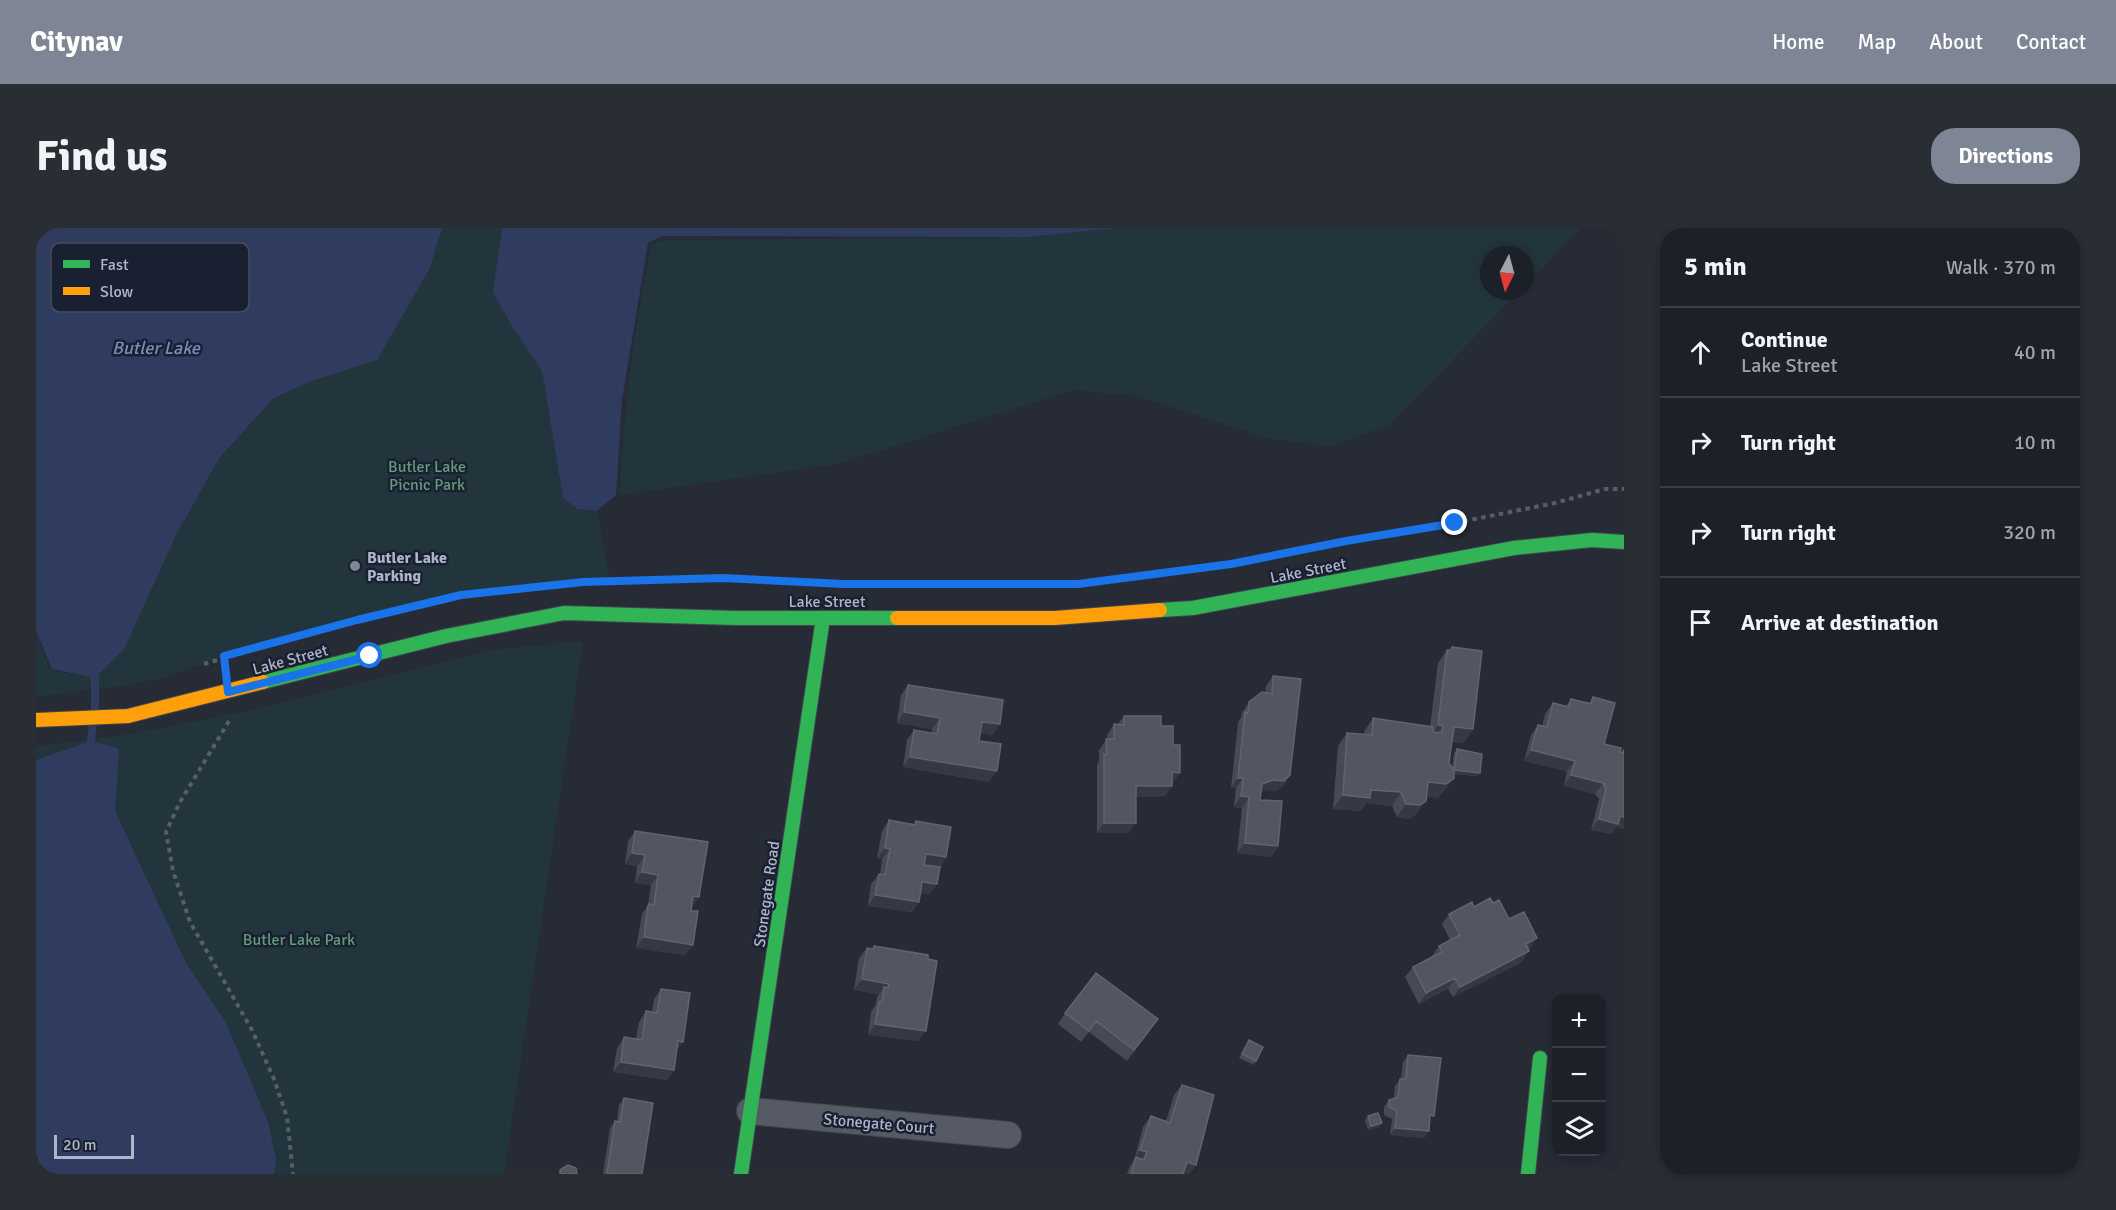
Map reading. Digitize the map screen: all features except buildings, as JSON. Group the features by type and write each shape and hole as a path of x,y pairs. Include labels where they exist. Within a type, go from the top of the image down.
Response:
{"street":[{"name":"Lake Street","path":"38,720 128,716 446,636 564,613 823,618 1055,618 1193,608 1514,548 1592,540 1624,542"},
{"name":"Stonegate Road","path":"741,1174 823,618"},
{"path":"1528,1174 1540,1058"},
{"name":"Stonegate Court","path":"750,1112 1008,1135"}],"path":[{"path":"592,582 722,578 844,584 1078,584 1231,564 1346,541 1466,521 1555,503 1605,489 1624,489"},
{"path":"200,666 224,656 461,595 528,588"},
{"path":"224,656 228,692 235,708 228,725 180,802 166,832 173,871 190,922 252,1030 274,1079 287,1117 293,1174"}],"green space":[{"name":"Butler Lake Picnic Park","path":"442,228 502,228 493,292 542,371 563,498 577,509 597,511 610,581 461,595 224,656 167,677 125,686 36,697 36,634 50,670 95,678 220,457 274,398 311,381 430,268"},
{"path":"1116,228 1581,228 1534,277 1534,246 1480,246 1480,300 1511,300 1389,425 1332,446 1270,439 1137,396 1074,390 837,464 619,495 631,369 652,244 663,240 1028,237"},
{"name":"Butler Lake Park","path":"583,641 504,1174 36,1174 36,746 131,734 251,710 493,650"}],"water":[{"name":"Butler Lake","path":"36,228 442,228 430,268 377,360 311,381 274,398 220,457 176,535 124,649 95,678 52,669 36,631"},
{"path":"502,228 1116,228 1028,237 663,236 648,243 622,400 616,495 597,511 577,509 563,498 542,371 513,328 493,292"},
{"path":"91,741 119,749 115,811 186,963 226,1023 268,1122 276,1159 274,1174 36,1174 36,760"}],"waterway":[{"path":"95,678 95,711"},
{"path":"91,741 93,723"}],"traffic: fast":[{"path":"1160,610 1193,608 1514,548 1592,540 1624,542"},
{"path":"263,682 446,636 564,613 736,618 897,618"},
{"path":"741,1174 823,618"},
{"path":"1528,1174 1540,1058"}],"traffic: slow":[{"path":"897,618 1055,618 1160,610"},
{"path":"36,720 128,716 263,682"}],"place":[{"name":"Butler Lake Parking","path":"355,566"}],"route":[{"path":"370,656 228,692 224,656 461,595 583,582 722,578 844,584 1078,584 1231,564 1346,541 1455,523"}]}
